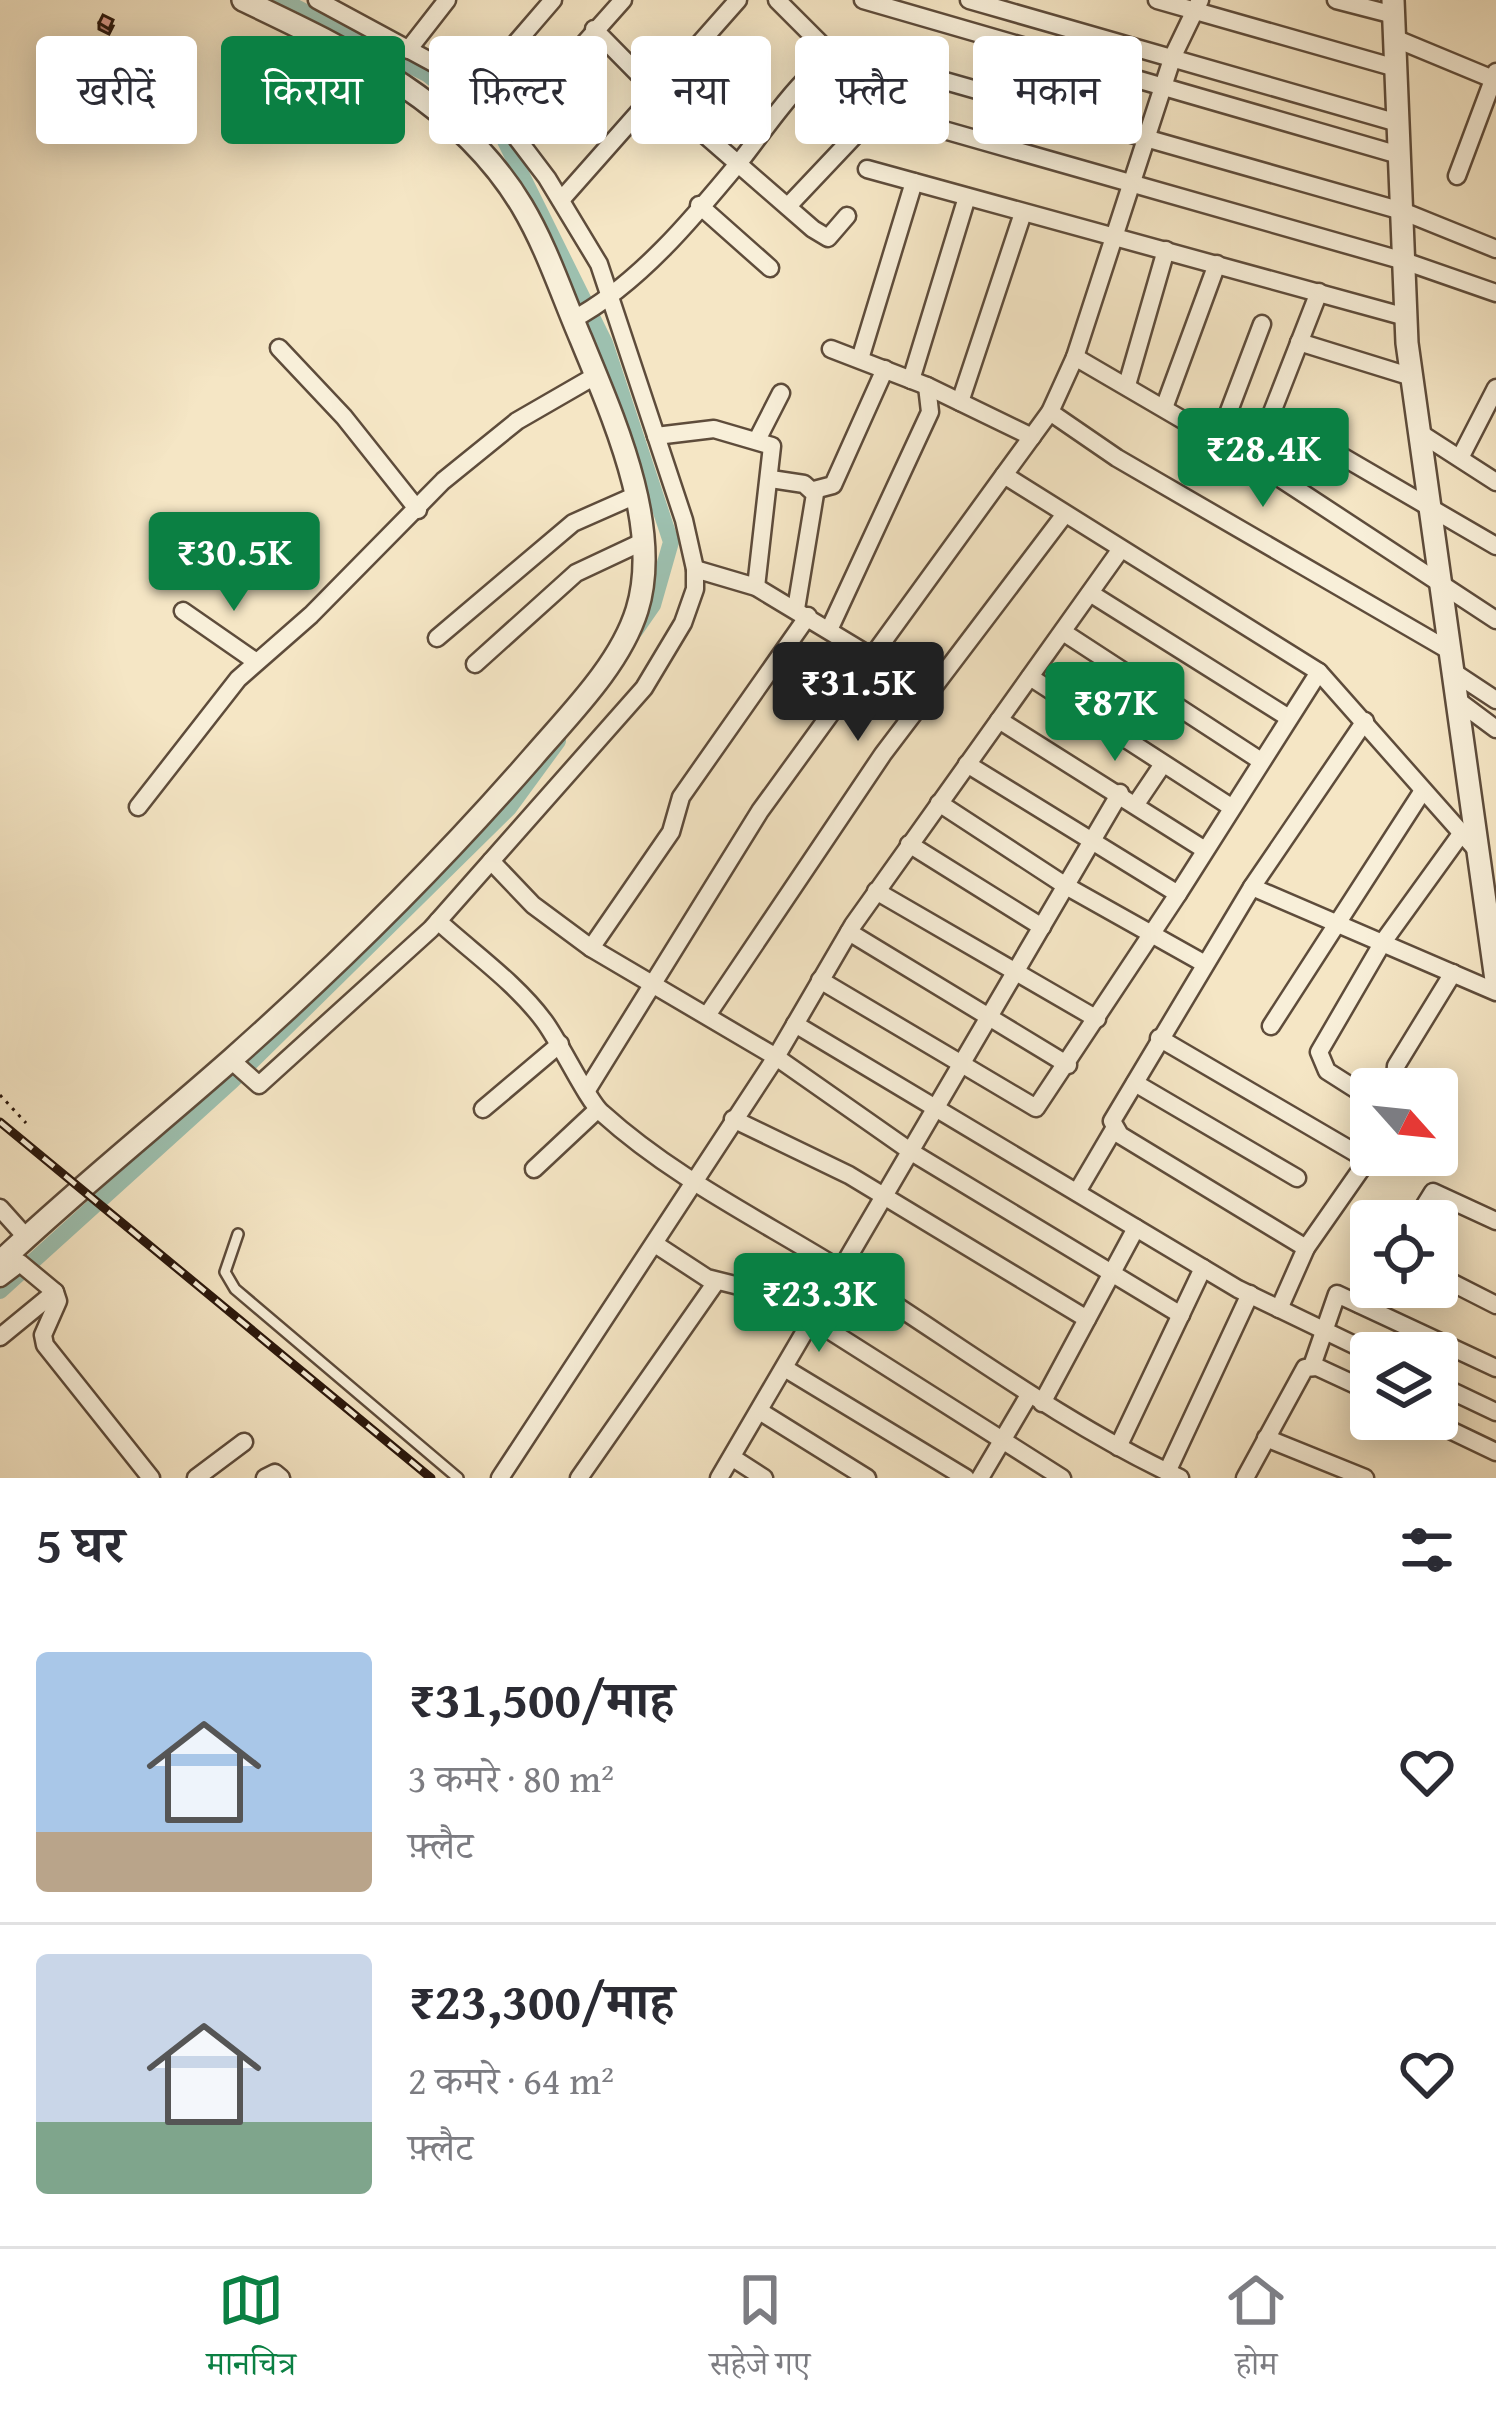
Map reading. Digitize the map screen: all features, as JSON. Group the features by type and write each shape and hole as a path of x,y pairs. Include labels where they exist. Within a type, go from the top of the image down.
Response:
{"street":[{"path":"243,0 429,71"},
{"path":"0,1278 20,1267 26,1237 236,1064 402,902 571,712 617,652 637,612 642,542 634,496 578,317 542,242 507,182 406,63 318,0"},
{"path":"406,63 447,0"},
{"path":"523,36 554,0"},
{"path":"588,36 623,0"},
{"path":"707,36 738,0"},
{"path":"777,0 813,36"},
{"path":"862,0 1399,155"},
{"path":"969,0 1398,123"},
{"path":"1157,0 1197,6 1396,68"},
{"path":"1336,0 1394,18 1494,75 1456,176"},
{"path":"587,1090 760,811 1050,412 1075,357 1173,56 1197,6"},
{"path":"1394,18 1412,377 1461,703 1468,840 1495,965"},
{"path":"594,29 631,67"},
{"path":"949,79 1402,211 1496,249"},
{"path":"578,317 610,299 795,99"},
{"path":"561,200 631,124"},
{"path":"949,133 1404,261 1496,293"},
{"path":"236,1064 252,1083 260,1085 438,921 665,659 690,606 694,569 610,299 561,200 522,144"},
{"path":"713,144 828,238 847,216"},
{"path":"790,204 847,144"},
{"path":"867,169 1406,316"},
{"path":"860,359 914,182"},
{"path":"829,630 930,412 919,383 967,197"},
{"path":"700,205 770,268"},
{"path":"960,402 1023,213"},
{"path":"1127,385 1166,250"},
{"path":"1164,408 1217,264"},
{"path":"1253,461 1318,292"},
{"path":"1218,440 1262,324"},
{"path":"1299,342 1412,377"},
{"path":"279,348 418,510"},
{"path":"831,349 919,383 1032,437"},
{"path":"1075,357 1253,461 1496,620"},
{"path":"771,479 814,490 833,485 885,369"},
{"path":"138,807 255,661 311,615 443,481 517,421 596,376"},
{"path":"1460,458 1496,388"},
{"path":"758,440 781,393"},
{"path":"1050,412 1452,662 1496,700"},
{"path":"1271,415 1496,546"},
{"path":"656,436 696,428 758,440 774,449 756,587"},
{"path":"1420,433 1496,482"},
{"path":"1004,475 1319,672 1468,840"},
{"path":"591,948 671,832 681,797 802,612 814,490"},
{"path":"437,638 573,523 634,496"},
{"path":"708,1015 884,754 1065,514"},
{"path":"475,664 564,581 642,542"},
{"path":"500,1478 655,1244 691,1180 776,1057 876,891 1121,549"},
{"path":"694,569 756,587 872,657"},
{"path":"1090,593 1288,718"},
{"path":"183,610 255,661"},
{"path":"1063,632 1261,761"},
{"path":"820,980 1036,1108 1319,672"},
{"path":"1030,677 1231,807"},
{"path":"1461,703 1496,729"},
{"path":"999,720 1205,850"},
{"path":"1306,1248 1114,1129 1112,1121 1252,887 1365,721"},
{"path":"967,764 1178,894"},
{"path":"719,1478 787,1370 1092,842 1163,764"},
{"path":"1271,1026 1422,792"},
{"path":"939,803 1066,886 1205,964"},
{"path":"1350,1085 1327,1070 1319,1052 1383,942 1468,840"},
{"path":"909,844 1042,927"},
{"path":"490,861 533,905 591,948 776,1057 913,1153 1181,1315"},
{"path":"1252,887 1496,992"},
{"path":"876,891 1096,1019"},
{"path":"438,921 530,1003 560,1044 597,1110 691,1180 841,1270 1035,1399 1173,1475 1250,1294"},
{"path":"849,932 1068,1065"},
{"path":"1396,1068 1453,973"},
{"path":"795,1024 1204,1268 1350,1343"},
{"path":"1159,1038 1350,1146"},
{"path":"483,1109 560,1044"},
{"path":"1135,1083 1297,1178"},
{"path":"534,1169 597,1110"},
{"path":"733,1119 886,1197 1087,1319"},
{"path":"1077,1192 1114,1129"},
{"path":"1279,1309 1306,1248 1356,1176"},
{"path":"1458,1203 1496,1220"},
{"path":"0,1208 26,1237"},
{"path":"980,1478 1087,1319 1136,1228"},
{"path":"655,1244 716,1282 739,1286 813,1320 1062,1478"},
{"path":"20,1267 55,1292 58,1301 43,1335 45,1345 151,1478"},
{"path":"1118,1447 1204,1268"},
{"path":"579,1478 716,1282"},
{"path":"1458,1286 1496,1305"},
{"path":"0,1337 55,1292"},
{"path":"1245,1478 1300,1374 1312,1366 1337,1294 1350,1300"},
{"path":"1368,1308 1496,1368"},
{"path":"1312,1366 1350,1383"},
{"path":"787,1370 966,1478"},
{"path":"1458,1394 1496,1412"},
{"path":"761,1412 867,1478"},
{"path":"1458,1434 1496,1452"},
{"path":"1266,1438 1365,1478"},
{"path":"196,1478 244,1442"},
{"path":"733,1458 764,1478"},
{"path":"265,1478 275,1473 281,1478"}],"lane":[{"path":"238,1234 225,1272 235,1289 458,1478"}],"path":[{"path":"0,1095 26,1123"}],"building":[{"path":"103,15 113,20 109,29 99,23"}],"waterway":[{"path":"282,0 427,74 501,133 605,343 671,542 653,605 635,631"},
{"path":"0,1291 232,1081 509,808 558,741"}],"railway":[{"path":"0,1122 431,1478"}]}
